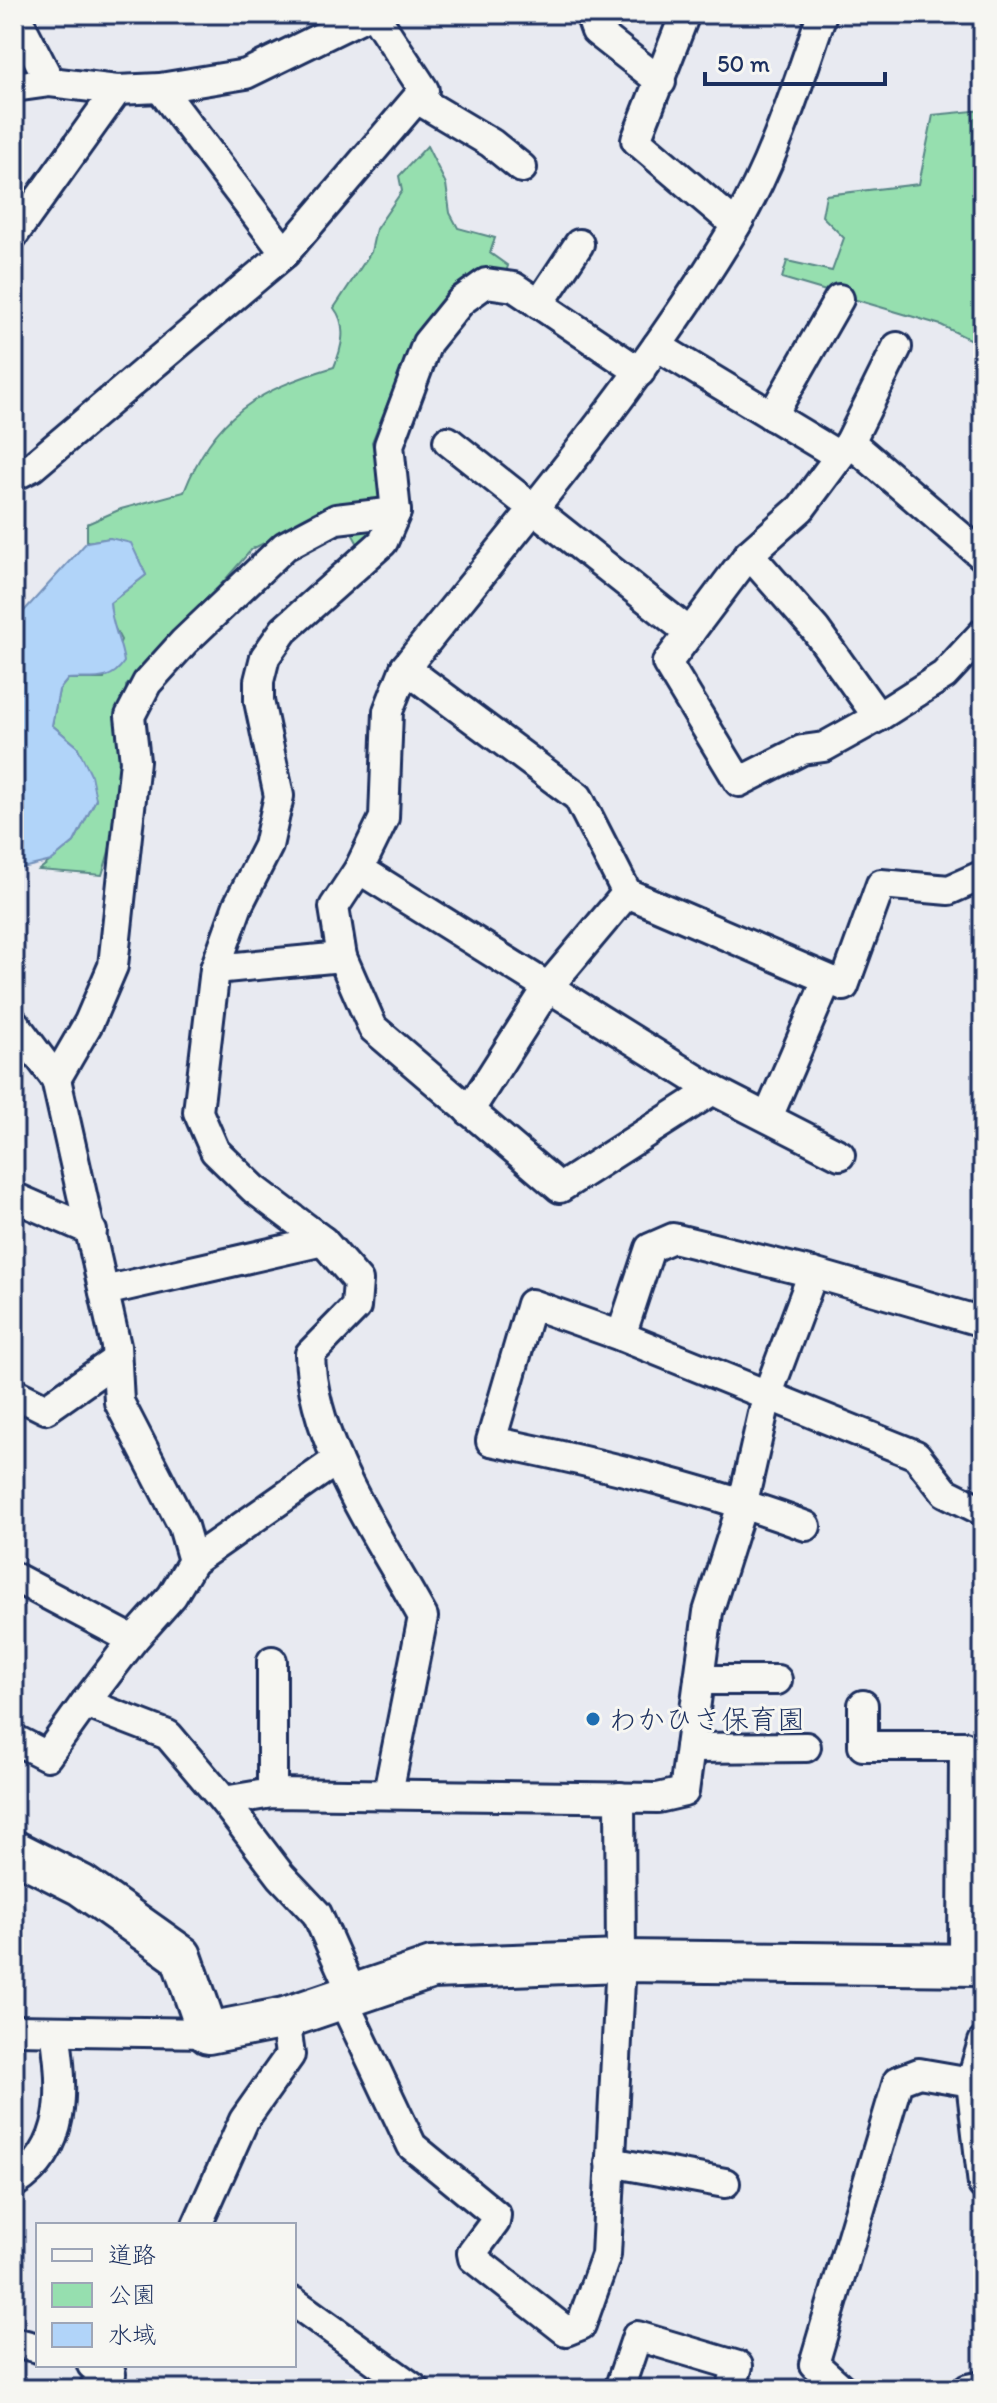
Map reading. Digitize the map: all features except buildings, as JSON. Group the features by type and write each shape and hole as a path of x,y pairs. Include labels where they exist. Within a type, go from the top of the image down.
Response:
{"street":[{"path":"14,87 50,82 117,90 160,88 246,74 372,14 424,90 285,253 32,467 14,476"},
{"path":"590,14 596,31 661,82"},
{"path":"685,14 636,140 736,225"},
{"path":"713,1090 560,1188 373,1028 342,957 334,907 359,869 384,818 388,711 405,668 640,372 736,225 784,125 822,14"},
{"path":"15,16 50,82"},
{"path":"160,88 285,253"},
{"path":"14,234 117,90"},
{"path":"417,99 491,143 522,168"},
{"path":"539,304 579,244"},
{"path":"388,1793 423,1617 337,1460 311,1377 310,1354 356,1307 358,1281 323,1241 254,1189 215,1151 198,1112 215,969 238,905 268,846 279,796 259,701 259,681 265,657 284,630 383,542 396,512 389,445 427,343 461,301 486,283 514,287 640,372"},
{"path":"772,416 839,299"},
{"path":"657,346 772,416 844,449 983,556"},
{"path":"897,347 844,449 801,508 749,554 667,663 739,782 802,750 824,747 878,717 944,675 983,633"},
{"path":"448,441 690,633"},
{"path":"56,1079 89,1022 113,966 135,761 130,716 147,683 184,642 285,546 336,519 396,512"},
{"path":"749,554 815,629 878,717"},
{"path":"405,668 578,797 627,893 827,980 844,986 881,884 949,890 983,875"},
{"path":"359,869 713,1090 840,1155"},
{"path":"469,1111 548,987 627,893"},
{"path":"215,969 342,957"},
{"path":"768,1117 827,980"},
{"path":"14,1023 56,1079 104,1291 116,1360 119,1402 183,1526 193,1561"},
{"path":"14,1197 92,1231"},
{"path":"621,1336 650,1248 673,1238 813,1273 983,1322"},
{"path":"104,1291 323,1241"},
{"path":"224,1801 272,1793 658,1798 684,1792 708,1612 743,1502 767,1396 813,1273"},
{"path":"806,1526 743,1502 575,1458 491,1441 531,1304 621,1336 916,1455 945,1492 983,1511"},
{"path":"14,1393 46,1409 116,1360"},
{"path":"14,1739 47,1756 133,1640 172,1596 193,1561 337,1460"},
{"path":"14,1577 133,1640"},
{"path":"272,1661 272,1793"},
{"path":"699,1680 777,1680"},
{"path":"85,1703 168,1735 224,1801 281,1876 317,1914 348,1997 412,2146 496,2215 472,2253 473,2258 566,2331 581,2325 606,2255 621,1961 620,1797"},
{"path":"14,2030 208,2033 285,2018 432,1968 621,1961 973,1965 964,1746 863,1746 863,1705"},
{"path":"690,1748 806,1747"},
{"path":"14,1851 81,1885 181,1956 208,2033"},
{"path":"198,2223 244,2120 290,2055 285,2018"},
{"path":"14,2183 31,2172 59,2125 62,2079 55,2031"},
{"path":"983,2042 971,2082 983,2185"},
{"path":"842,2389 814,2364 898,2081 919,2073 971,2082"},
{"path":"610,2162 725,2183"},
{"path":"296,2303 415,2389"},
{"path":"619,2389 637,2336 738,2366 731,2389"},
{"path":"14,2342 36,2348"},
{"path":"968,2389 983,2386"}],"green space":[{"path":"983,110 983,346 941,325 782,278 787,261 832,271 844,238 822,216 826,195 919,184 933,115"},
{"path":"427,146 446,184 450,213 458,228 495,238 490,253 508,266 505,275 487,273 455,285 415,335 372,442 384,501 374,534 359,546 337,506 252,549 126,686 118,805 102,875 39,870 74,842 96,799 77,746 52,725 59,690 68,679 104,679 121,640 111,621 110,603 146,575 138,559 110,538 87,542 87,524 121,509 184,492 209,443 242,409 283,385 334,367 342,330 334,308 371,252 376,229 402,191 399,176"}],"water":[{"path":"110,538 131,543 146,575 110,603 124,662 106,677 68,679 59,690 52,725 77,746 91,775 96,799 74,842 51,861 14,870 14,622 87,542"}],"place":[{"name":"わかひさ保育園","path":"593,1719"}]}
